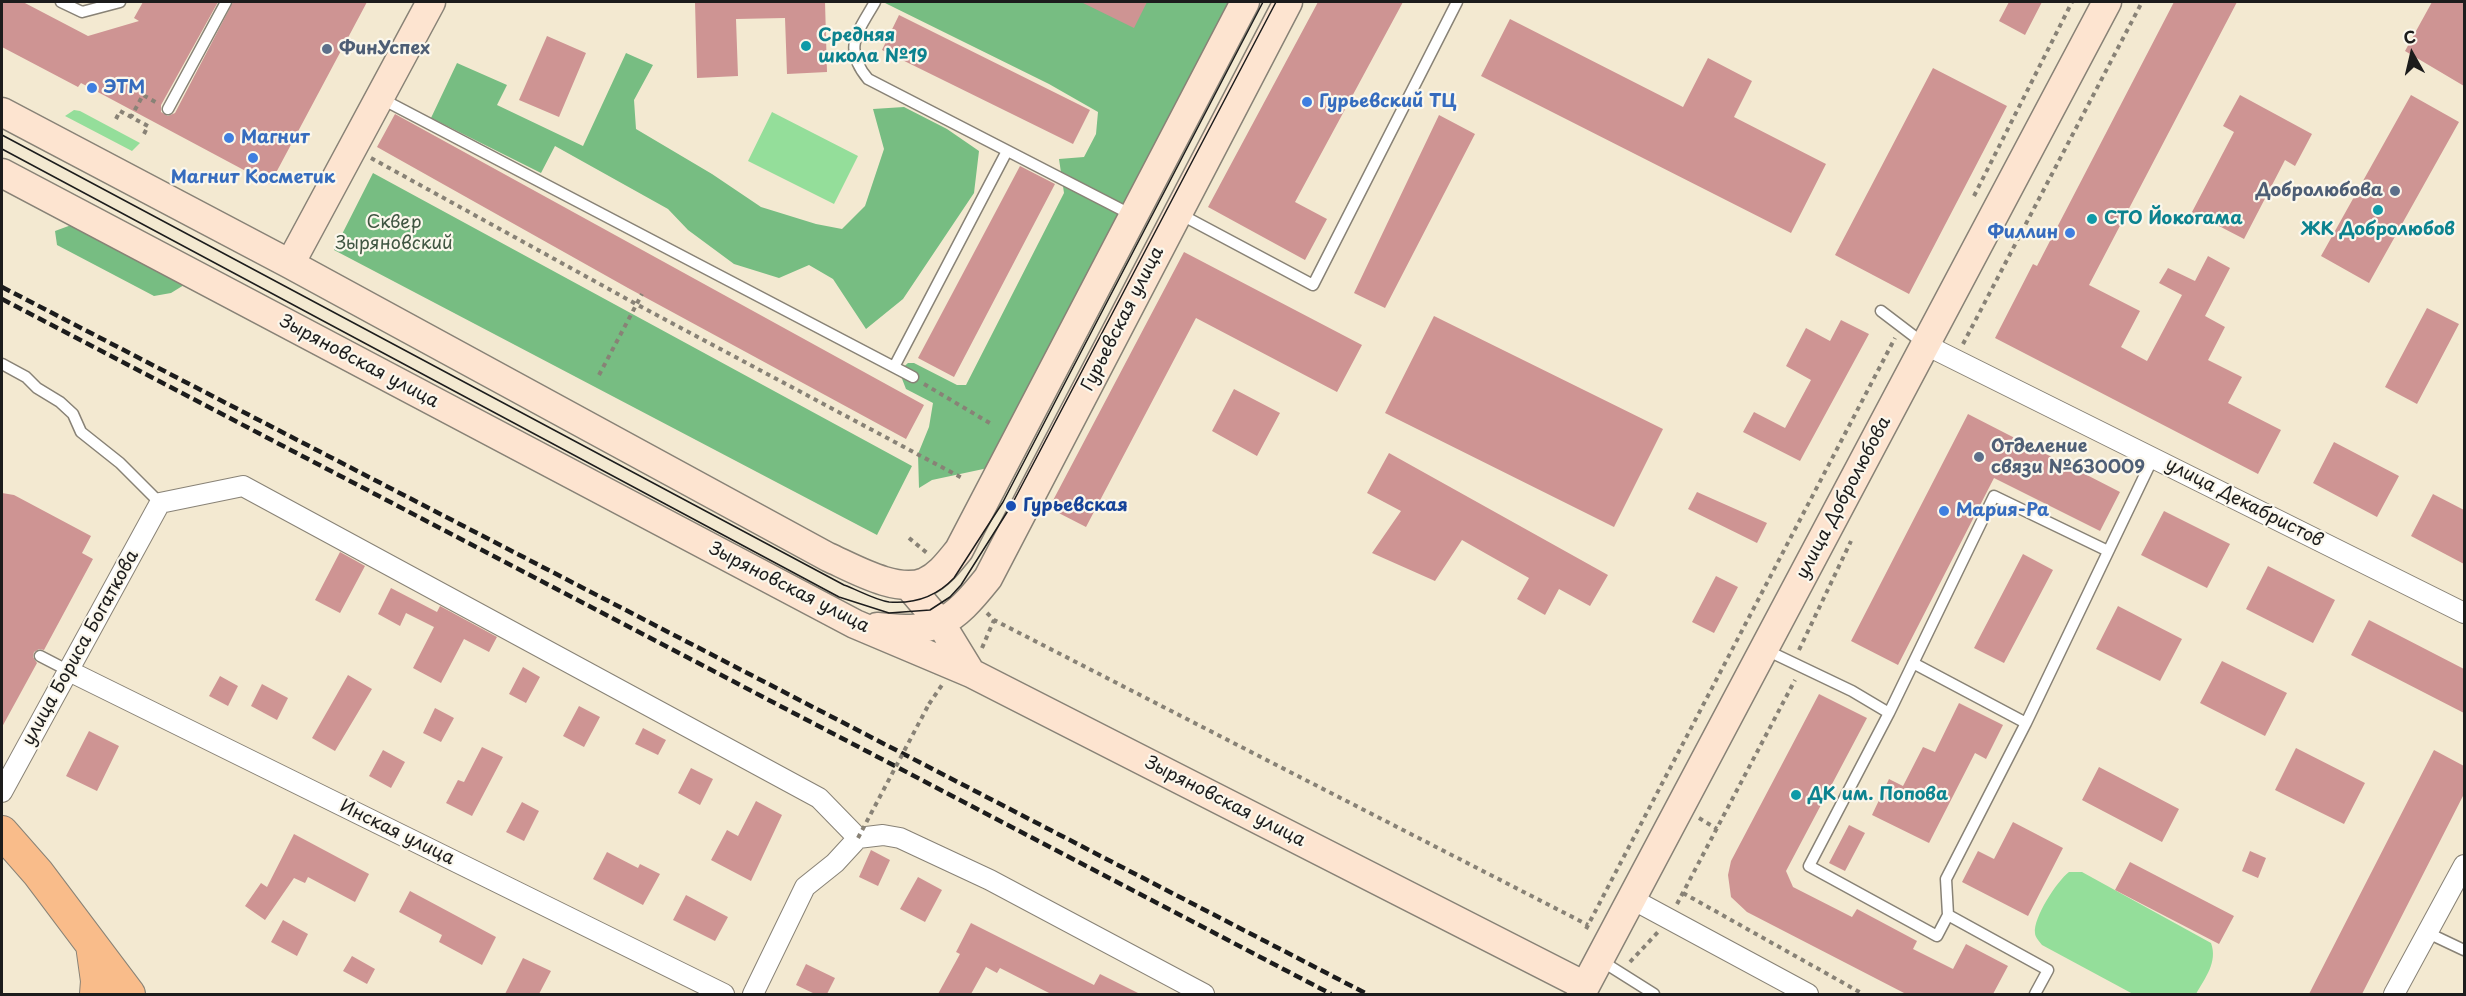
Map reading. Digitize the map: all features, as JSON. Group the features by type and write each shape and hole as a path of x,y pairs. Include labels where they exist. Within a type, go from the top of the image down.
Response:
{"main road":[{"path":"290,264 431,2"},
{"name":"Гурьевская улица","path":"908,585 923,583 944,568 959,550 1135,217 1245,2"},
{"name":"Гурьевская улица","path":"941,624 953,617 973,597 996,564 1288,2"},
{"name":"улица Добролюбова","path":"1583,990 1610,966 1632,899 2107,2"},
{"path":"2,112 290,264 828,557 888,582 908,585 941,624 971,673"},
{"name":"Зыряновская улица","path":"2,173 855,624 971,673 1583,990"},
{"path":"855,624 912,629 941,624"},
{"path":"2,832 38,873 129,994"},
{"path":"91,941 97,981 96,994"}],"street":[{"name":"улица Декабристов","path":"1926,345 2464,614"},
{"path":"160,503 243,486 819,798 858,838"},
{"name":"улица Бориса Богаткова","path":"2,792 160,503"},
{"name":"Инская улица","path":"69,671 724,994"},
{"path":"753,994 805,887 835,863 858,838 883,835 900,838 990,880 1204,994"},
{"path":"2394,994 2464,865"},
{"path":"1632,899 1808,994"}],"lane":[{"path":"61,2 85,12 120,2"},
{"path":"168,109 226,2"},
{"path":"875,2 857,34 854,55 860,69 868,79 1135,217"},
{"path":"1178,213 1312,285 1457,2"},
{"path":"380,98 913,377"},
{"path":"894,367 1007,151"},
{"path":"1881,310 1926,345"},
{"path":"2,364 26,377 37,388 60,402 73,414 81,432 120,463 160,503"},
{"path":"2108,551 1994,496 1889,714 1809,866 1936,936 1948,915 1946,879 2026,723 2153,458"},
{"path":"1764,649 1852,691 1889,714"},
{"path":"40,656 69,671"},
{"path":"1913,663 2026,723"},
{"path":"1948,915 2048,970 2035,994"},
{"path":"2428,933 2464,950"},
{"path":"1610,966 1654,994"}],"path":[{"path":"1971,204 2072,2"},
{"path":"1954,359 2142,2"},
{"path":"131,117 141,99"},
{"path":"116,119 120,111 148,126 144,134"},
{"path":"352,148 636,304 964,479"},
{"path":"599,375 642,294"},
{"path":"1584,935 1901,326"},
{"path":"913,377 993,425"},
{"path":"1610,966 1669,920 1802,666 1799,649 1856,530"},
{"path":"909,538 944,568"},
{"path":"973,597 994,620 1588,925"},
{"path":"858,838 929,704"},
{"path":"1683,893 1863,994"}],"green space":[{"path":"883,2 1232,2 988,468 932,480 919,488 918,454 929,427 933,403 906,389 899,371 908,363 914,363 957,385 966,385 1064,193 1059,159 1084,157 1096,134 1098,112 1049,84"},
{"path":"626,53 653,65 634,100 636,129 712,174 761,207 816,224 842,229 865,206 884,149 873,109 904,107 947,129 979,151 974,193 903,299 866,329 833,279 809,265 779,278 734,264 688,230 668,209 555,146 541,173 431,118 457,63 507,85 497,105 583,146"},
{"path":"74,110 140,143 132,151 65,116"},
{"path":"772,112 858,156 834,204 748,161"},
{"name":"Cквер Зыряновский","path":"373,173 912,466 877,535 334,250"},
{"path":"74,224 184,285 171,293 154,296 57,245 55,231"},
{"path":"2069,872 2082,872 2211,943 2212,963 2196,994 2133,994 2042,945 2035,934 2035,926 2052,891"}],"building":[{"path":"2,2 23,2 88,36 139,21 134,18 143,2 218,2 161,105 161,112 168,116 175,113 233,2 367,2 270,184 81,83 78,87 2,47"},
{"name":"Средняя школа №19","path":"695,2 825,2 827,72 787,74 785,18 736,19 738,76 697,78"},
{"path":"1081,2 1147,2 1134,28"},
{"name":"Гурьевский ТЦ","path":"1318,2 1403,2 1295,202 1327,219 1305,260 1208,207"},
{"path":"2009,2 2042,2 2025,35 1999,21"},
{"name":"СТО Йокогама","path":"2174,2 2237,2 2089,285 2140,311 2121,347 2147,361 2182,295 2159,283 2168,268 2195,281 2208,256 2230,268 2205,316 2225,327 2208,360 2242,377 2228,403 2281,430 2258,474 1995,338 2033,264 2037,266"},
{"path":"2432,2 2464,2 2464,86 2405,51"},
{"path":"899,15 1090,110 1073,144 882,50"},
{"path":"1510,19 1683,107 1708,58 1752,81 1734,117 1826,164 1791,233 1481,76"},
{"path":"547,36 586,53 559,117 519,100"},
{"path":"1933,68 2007,106 1909,294 1835,255"},
{"path":"2240,95 2312,134 2295,166 2285,160 2244,239 2192,212 2234,132 2223,126"},
{"name":"ЖК Добролюбов","path":"2411,95 2459,122 2369,283 2321,256"},
{"path":"395,114 924,405 906,439 628,288 377,147"},
{"path":"1439,115 1475,134 1385,308 1354,293"},
{"path":"1020,166 1055,184 954,377 918,358"},
{"path":"1184,252 1362,345 1337,392 1196,318 1086,527 1049,508"},
{"path":"2427,308 2459,324 2417,404 2385,387"},
{"path":"1434,316 1663,429 1614,527 1385,413"},
{"path":"1841,320 1869,334 1800,461 1743,432 1754,412 1785,428 1811,380 1786,366 1806,328 1830,341"},
{"path":"1234,389 1280,413 1257,456 1212,431"},
{"path":"1968,414 2120,492 2100,531 1994,478 1898,665 1851,641"},
{"path":"2334,442 2399,476 2377,517 2313,483"},
{"path":"1389,453 1608,575 1590,606 1559,589 1545,615 1517,599 1529,578 1462,540 1435,581 1372,553 1401,511 1367,493"},
{"path":"1697,492 1767,523 1757,543 1688,509"},
{"path":"2,493 14,495 91,536 82,553 93,559 44,650 39,649 34,652 33,657 37,663 2,727"},
{"path":"2433,494 2464,510 2464,564 2411,536"},
{"path":"2164,511 2230,544 2207,588 2141,555"},
{"path":"340,552 365,566 340,613 315,600"},
{"path":"2023,554 2053,570 2004,663 1974,648"},
{"path":"2268,566 2335,600 2313,643 2246,609"},
{"path":"1716,576 1738,587 1714,633 1692,622"},
{"path":"391,588 437,612 440,606 497,637 489,652 464,639 441,683 413,668 434,627 406,613 400,626 378,614"},
{"path":"2118,606 2182,639 2160,681 2096,649"},
{"path":"2369,620 2464,669 2464,713 2351,655"},
{"path":"2222,661 2287,693 2265,736 2200,703"},
{"path":"523,667 540,677 526,703 509,694"},
{"path":"348,675 372,689 335,751 312,738"},
{"path":"220,676 238,686 228,706 209,696"},
{"path":"262,684 288,698 277,720 251,706"},
{"path":"1819,694 1867,718 1786,871 1793,887 1852,917 1857,909 1917,941 1913,949 1953,969 1966,944 2008,966 1993,994 1906,994 1747,912 1731,897 1728,875 1731,861"},
{"path":"1959,703 2003,725 1986,759 1975,753 1929,843 1872,815 1889,779 1903,786 1923,747 1935,752"},
{"path":"579,706 600,717 584,747 563,736"},
{"path":"435,708 454,718 441,742 423,733"},
{"path":"643,728 666,740 658,755 635,744"},
{"path":"89,731 119,746 97,791 66,776"},
{"path":"482,747 503,757 472,816 446,803 458,780 464,782"},
{"path":"2296,748 2365,783 2344,824 2275,790"},
{"path":"383,750 405,762 391,788 369,776"},
{"path":"2434,750 2464,766 2464,794 2362,994 2309,994"},
{"path":"2099,767 2179,809 2162,842 2082,800"},
{"path":"691,768 713,779 700,805 678,793"},
{"path":"756,801 782,815 751,881 711,860 727,830 738,836"},
{"path":"522,802 539,811 524,841 506,832"},
{"path":"2013,822 2063,848 2028,916 1962,882 1978,851 1994,859"},
{"path":"1849,825 1865,833 1845,871 1829,863"},
{"path":"294,834 369,874 355,902 308,877 305,883 294,878 265,920 245,906 261,883 267,887"},
{"path":"871,850 890,860 878,886 859,877"},
{"path":"2250,851 2266,858 2258,878 2242,871"},
{"path":"607,852 638,868 640,864 660,874 643,905 593,879"},
{"path":"2130,862 2234,916 2219,944 2115,890"},
{"path":"918,877 942,890 925,922 900,909"},
{"path":"410,891 496,937 482,965 439,942 442,935 399,912"},
{"path":"686,895 728,917 715,941 673,920"},
{"path":"283,920 308,934 297,956 271,942"},
{"path":"971,923 1094,985 1100,974 1140,994 1051,994 1000,968 997,973 986,967 971,994 938,994 960,954 956,952"},
{"path":"352,956 375,969 367,984 343,971"},
{"path":"523,958 551,971 539,994 505,994"},
{"path":"806,964 835,978 827,994 815,994 796,985"}],"tram line":[{"path":"2,135 844,585 884,601 907,602 933,594 954,578 1003,502 1263,2"},
{"path":"2,149 839,597 889,613 930,610 950,597 961,585 1011,506 1276,2"}],"railway":[{"path":"2,287 1367,994"},
{"path":"2,299 1331,994"}],"place":[{"name":"Средняя школа №19","path":"806,46"},
{"name":"ФинУспех","path":"327,49"},
{"name":"ЭТМ","path":"92,88"},
{"name":"Гурьевский ТЦ","path":"1307,102"},
{"name":"Магнит","path":"229,138"},
{"name":"Магнит Косметик","path":"253,158"},
{"name":"Добролюбова","path":"2395,191"},
{"name":"ЖК Добролюбов","path":"2378,210"},
{"name":"СТО Йокогама","path":"2092,219"},
{"name":"Филлин","path":"2070,233"},
{"name":"Отделение связи №630009","path":"1979,457"},
{"name":"Гурьевская","path":"1011,506"},
{"name":"Мария-Ра","path":"1944,511"},
{"name":"ДК им. Попова","path":"1796,795"}]}
